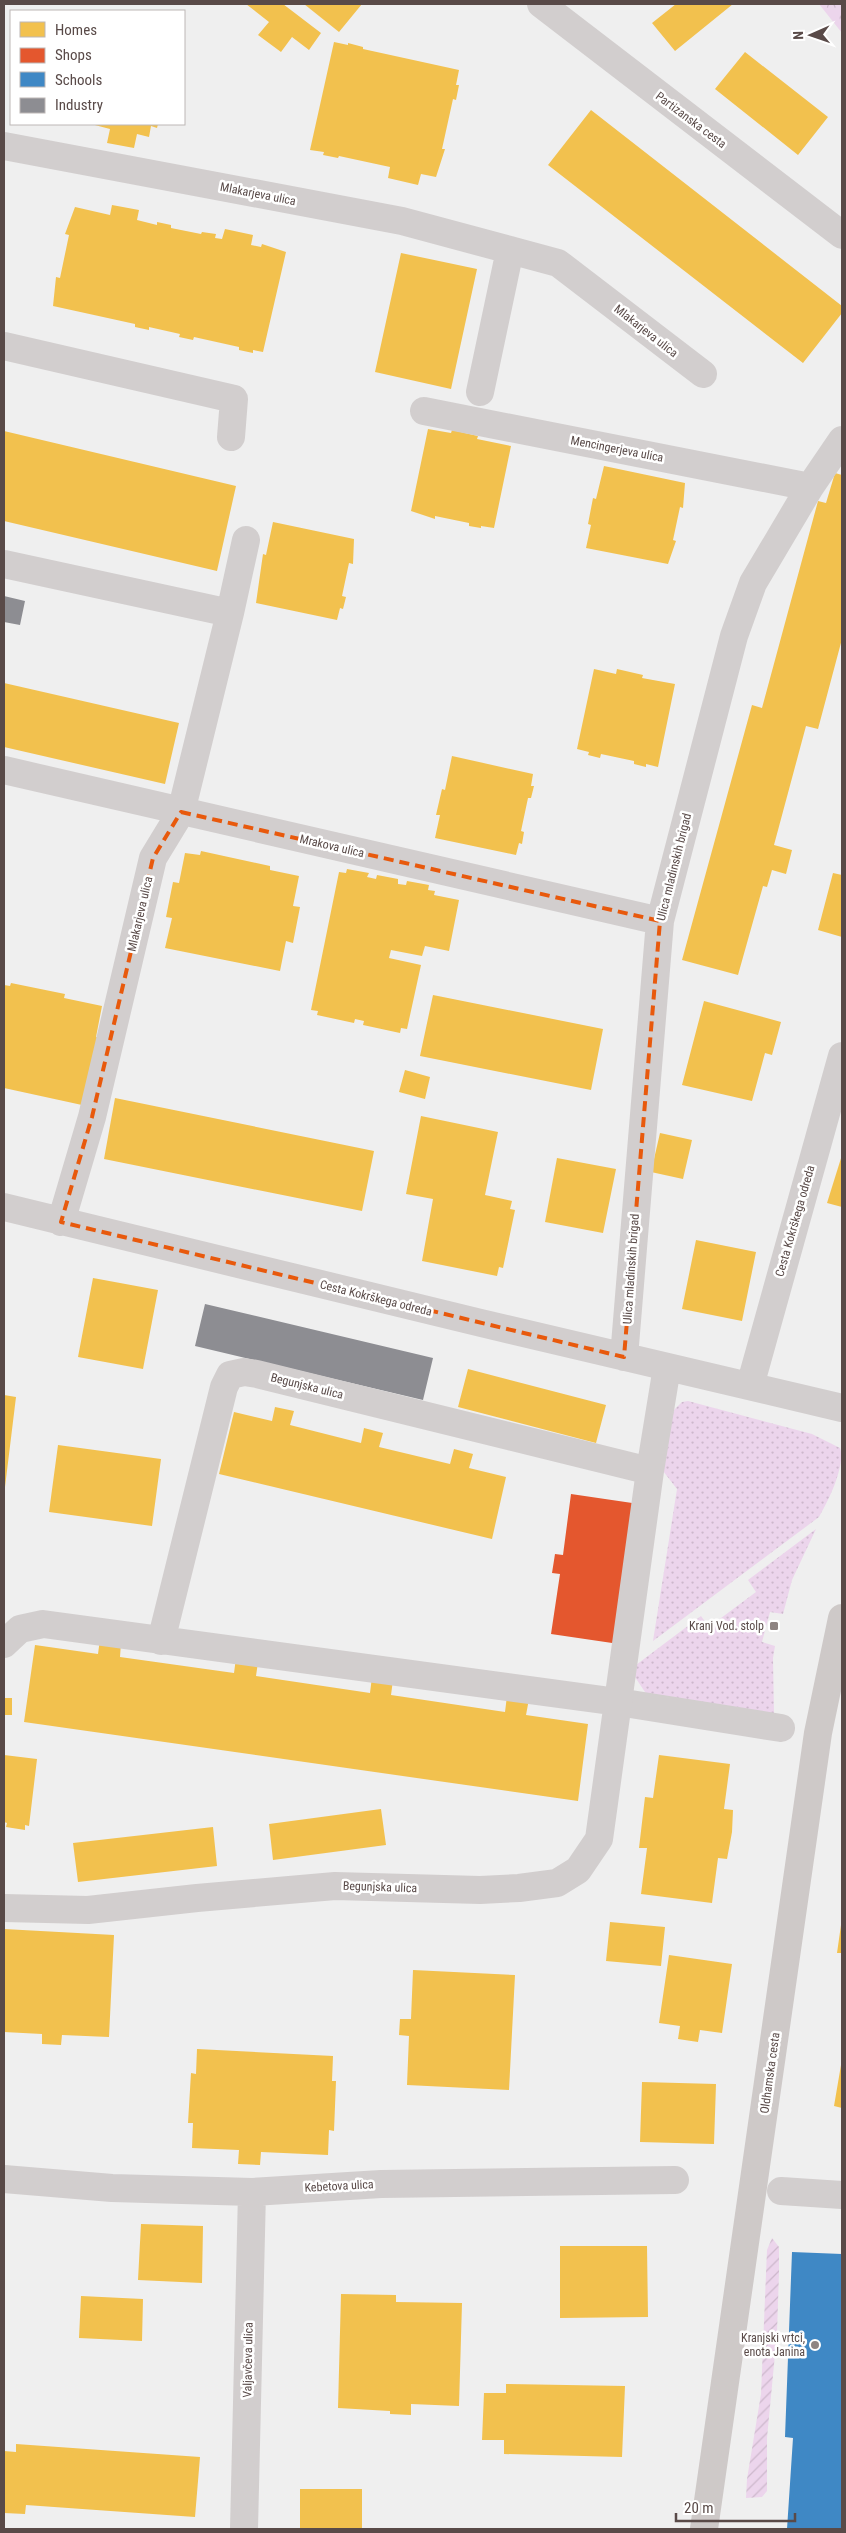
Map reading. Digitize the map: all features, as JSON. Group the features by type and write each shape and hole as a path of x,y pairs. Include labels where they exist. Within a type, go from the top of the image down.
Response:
{"main road":[{"name":"Oldhamska cesta","path":"704,2529 818,1733 842,1618"}],"street":[{"name":"Partizanska cesta","path":"541,4 842,235"},
{"name":"Mlakarjeva ulica","path":"4,146 402,221 558,263 703,374"},
{"path":"480,392 510,250"},
{"path":"4,346 234,399 231,437"},
{"name":"Mencingerjeva ulica","path":"424,410 810,487"},
{"name":"Ulica mladinskih brigad","path":"624,1357 660,921 734,636 753,583 810,487 842,440"},
{"name":"Mlakarjeva ulica","path":"61,1222 92,1117 153,858 181,812 246,540"},
{"path":"4,564 230,613"},
{"name":"Mrakova ulica","path":"4,770 660,921"},
{"name":"Cesta Kokrškega odreda","path":"750,1386 842,1056"},
{"name":"Cesta Kokrškega odreda","path":"4,1207 842,1408"},
{"name":"Begunjska ulica","path":"4,1908 88,1910 335,1886 480,1890 558,1883 578,1870 600,1839 650,1471 667,1367"},
{"name":"Begunjska ulica","path":"161,1641 224,1387 230,1375 244,1372 257,1374 650,1471"},
{"path":"4,1644 20,1629 43,1624 591,1698 781,1728"},
{"name":"Kebetova ulica","path":"4,2179 112,2188 252,2192 381,2184 675,2180"},
{"path":"781,2190 842,2195"},
{"name":"Valjavčeva ulica","path":"244,2529 252,2192"}],"highlighted area":[{"path":"181,812 660,921 624,1357 61,1222 92,1117 153,858"}],"green space":[{"path":"819,4 842,4 842,33"},
{"path":"688,1401 812,1434 840,1448 841,1464 831,1493 819,1517 653,1641 677,1489 663,1471 674,1410 682,1402"},
{"path":"816,1529 792,1580 783,1614 770,1612 762,1642 775,1646 773,1658 774,1714 647,1695 635,1677 636,1665 701,1616 709,1627 756,1592 748,1580"},
{"path":"772,2238 779,2247 779,2273 777,2333 767,2438 767,2491 762,2497 746,2498 747,2479 761,2394 767,2250"}],"building: Homes":[{"path":"246,4 283,4 321,33 309,50 292,37 281,52 258,35 269,22"},
{"path":"304,4 362,4 339,32"},
{"path":"676,4 733,4 675,51 652,23"},
{"path":"334,42 348,45 348,43 363,47 363,49 459,70 456,100 453,99 442,149 445,149 436,177 421,174 418,185 388,178 390,167 339,156 338,158 323,155 324,152 310,150"},
{"path":"745,52 828,117 798,155 715,89"},
{"path":"591,110 842,306 842,313 803,363 548,165"},
{"path":"95,125 158,125 157,128 151,126 149,137 137,134 134,148 107,143 110,129"},
{"path":"112,205 139,210 137,220 157,225 157,222 171,225 171,228 201,234 202,232 216,234 215,238 222,239 225,229 253,235 251,245 261,247 262,244 286,252 263,352 253,350 253,353 239,350 239,347 194,337 193,340 179,337 180,334 149,327 149,330 135,327 135,324 53,306 56,277 60,278 69,235 65,234 75,207 110,215"},
{"path":"401,253 477,269 451,389 375,372"},
{"path":"428,429 451,433 452,430 478,436 477,439 511,446 494,528 469,526 469,523 435,516 435,519 411,511"},
{"path":"4,431 236,486 217,571 4,521"},
{"path":"604,466 685,483 683,508 680,507 673,540 676,541 668,564 586,548 591,525 588,524 593,498 596,499"},
{"path":"835,473 842,475 842,639 818,729 806,726 774,845 792,850 786,874 772,870 767,887 763,886 738,975 682,960 752,705 762,708 818,501 826,503"},
{"path":"273,522 354,539 353,564 349,563 342,596 346,597 343,609 340,608 337,620 256,603 263,554 266,555"},
{"path":"594,669 616,674 617,669 643,675 642,678 675,684 658,767 646,764 646,767 634,764 634,761 601,754 600,758 588,755 589,752 577,749"},
{"path":"4,683 179,723 165,784 4,747"},
{"path":"452,756 533,774 531,786 534,786 531,798 528,798 521,831 524,832 522,844 519,843 516,855 435,838 440,815 436,815 442,789 445,790"},
{"path":"201,851 270,866 270,870 299,876 293,906 300,907 293,943 286,941 280,971 165,948 172,918 166,917 173,882 179,883 185,853 200,855"},
{"path":"347,869 369,873 367,877 376,879 377,875 398,879 398,884 406,885 407,881 429,885 428,890 435,891 434,895 459,900 449,951 425,946 422,956 391,950 389,958 421,965 407,1029 401,1028 400,1033 363,1025 364,1021 355,1019 354,1023 317,1015 318,1011 311,1010 339,872 346,873"},
{"path":"833,873 842,875 842,937 818,930"},
{"path":"11,983 65,994 64,998 102,1006 96,1037 100,1038 82,1105 4,1088 4,985 10,986"},
{"path":"433,995 603,1029 591,1090 420,1056"},
{"path":"704,1001 781,1022 772,1055 765,1053 752,1101 682,1085"},
{"path":"405,1070 430,1077 425,1099 399,1092"},
{"path":"115,1098 374,1151 362,1211 104,1159"},
{"path":"421,1116 498,1132 485,1195 512,1201 510,1209 515,1210 503,1268 499,1267 497,1276 422,1261 433,1199 406,1194"},
{"path":"660,1133 692,1140 683,1179 651,1172"},
{"path":"842,1155 842,1207 827,1203"},
{"path":"557,1158 616,1169 603,1233 545,1222"},
{"path":"696,1240 756,1252 742,1321 682,1309"},
{"path":"93,1278 158,1290 143,1369 78,1357"},
{"path":"468,1369 606,1405 596,1443 458,1407"},
{"path":"4,1395 16,1397 5,1487 4,1487"},
{"path":"275,1407 294,1411 290,1425 361,1443 364,1428 383,1433 379,1447 450,1464 454,1449 473,1454 469,1468 506,1477 492,1539 219,1474 234,1412 272,1421"},
{"path":"58,1445 161,1459 152,1526 49,1512"},
{"path":"100,1639 121,1643 120,1657 234,1673 236,1658 258,1662 256,1676 370,1693 372,1677 393,1680 391,1695 505,1712 507,1696 529,1699 526,1715 588,1724 578,1801 24,1722 35,1645 98,1654"},
{"path":"4,1698 12,1698 12,1715 4,1715"},
{"path":"4,1755 37,1759 29,1826 25,1825 25,1830 6,1827 7,1823 4,1822"},
{"path":"659,1755 730,1764 724,1809 733,1810 732,1832 727,1859 718,1858 712,1903 641,1894 647,1848 639,1848 645,1797 653,1798"},
{"path":"381,1809 386,1845 273,1860 269,1824"},
{"path":"213,1827 217,1866 78,1882 73,1843"},
{"path":"610,1922 665,1927 661,1966 606,1961"},
{"path":"841,1925 842,1953 837,1953"},
{"path":"4,1929 114,1935 109,2037 62,2035 61,2045 42,2044 42,2034 4,2032"},
{"path":"669,1955 732,1964 722,2033 700,2030 698,2042 678,2039 680,2026 659,2023"},
{"path":"413,1970 515,1975 509,2090 407,2085 409,2036 399,2035 400,2019 411,2019"},
{"path":"197,2049 333,2056 332,2081 336,2081 334,2131 329,2130 328,2155 261,2152 260,2165 238,2164 239,2150 192,2148 193,2123 188,2123 191,2073 196,2074"},
{"path":"842,2065 842,2108 834,2106"},
{"path":"642,2082 716,2084 714,2144 640,2142"},
{"path":"141,2224 203,2226 202,2283 138,2280"},
{"path":"560,2246 647,2246 648,2317 560,2318"},
{"path":"341,2294 396,2295 396,2302 462,2303 459,2406 411,2404 411,2415 390,2414 390,2411 338,2408"},
{"path":"81,2296 143,2299 142,2341 79,2338"},
{"path":"506,2384 625,2386 622,2457 504,2454 504,2440 482,2440 484,2393 506,2393"},
{"path":"16,2444 200,2457 195,2517 26,2505 25,2514 4,2513 4,2451 16,2452"},
{"path":"300,2489 362,2489 362,2529 300,2529"}],"building: Shops":[{"path":"571,1494 639,1504 619,1644 551,1634 560,1574 552,1573 555,1554 563,1555"}],"building: Schools":[{"name":"Kranjski vrtci, enota Janina","path":"792,2252 842,2254 842,2529 787,2529 793,2438 785,2437"}],"building: Industry":[{"path":"4,596 25,601 20,625 4,622"},
{"path":"205,1304 433,1358 423,1400 195,1346"}],"place":[{"name":"Kranj Vod. stolp","path":"774,1626"},
{"name":"Kranjski vrtci, enota Janina","path":"815,2345"}]}
